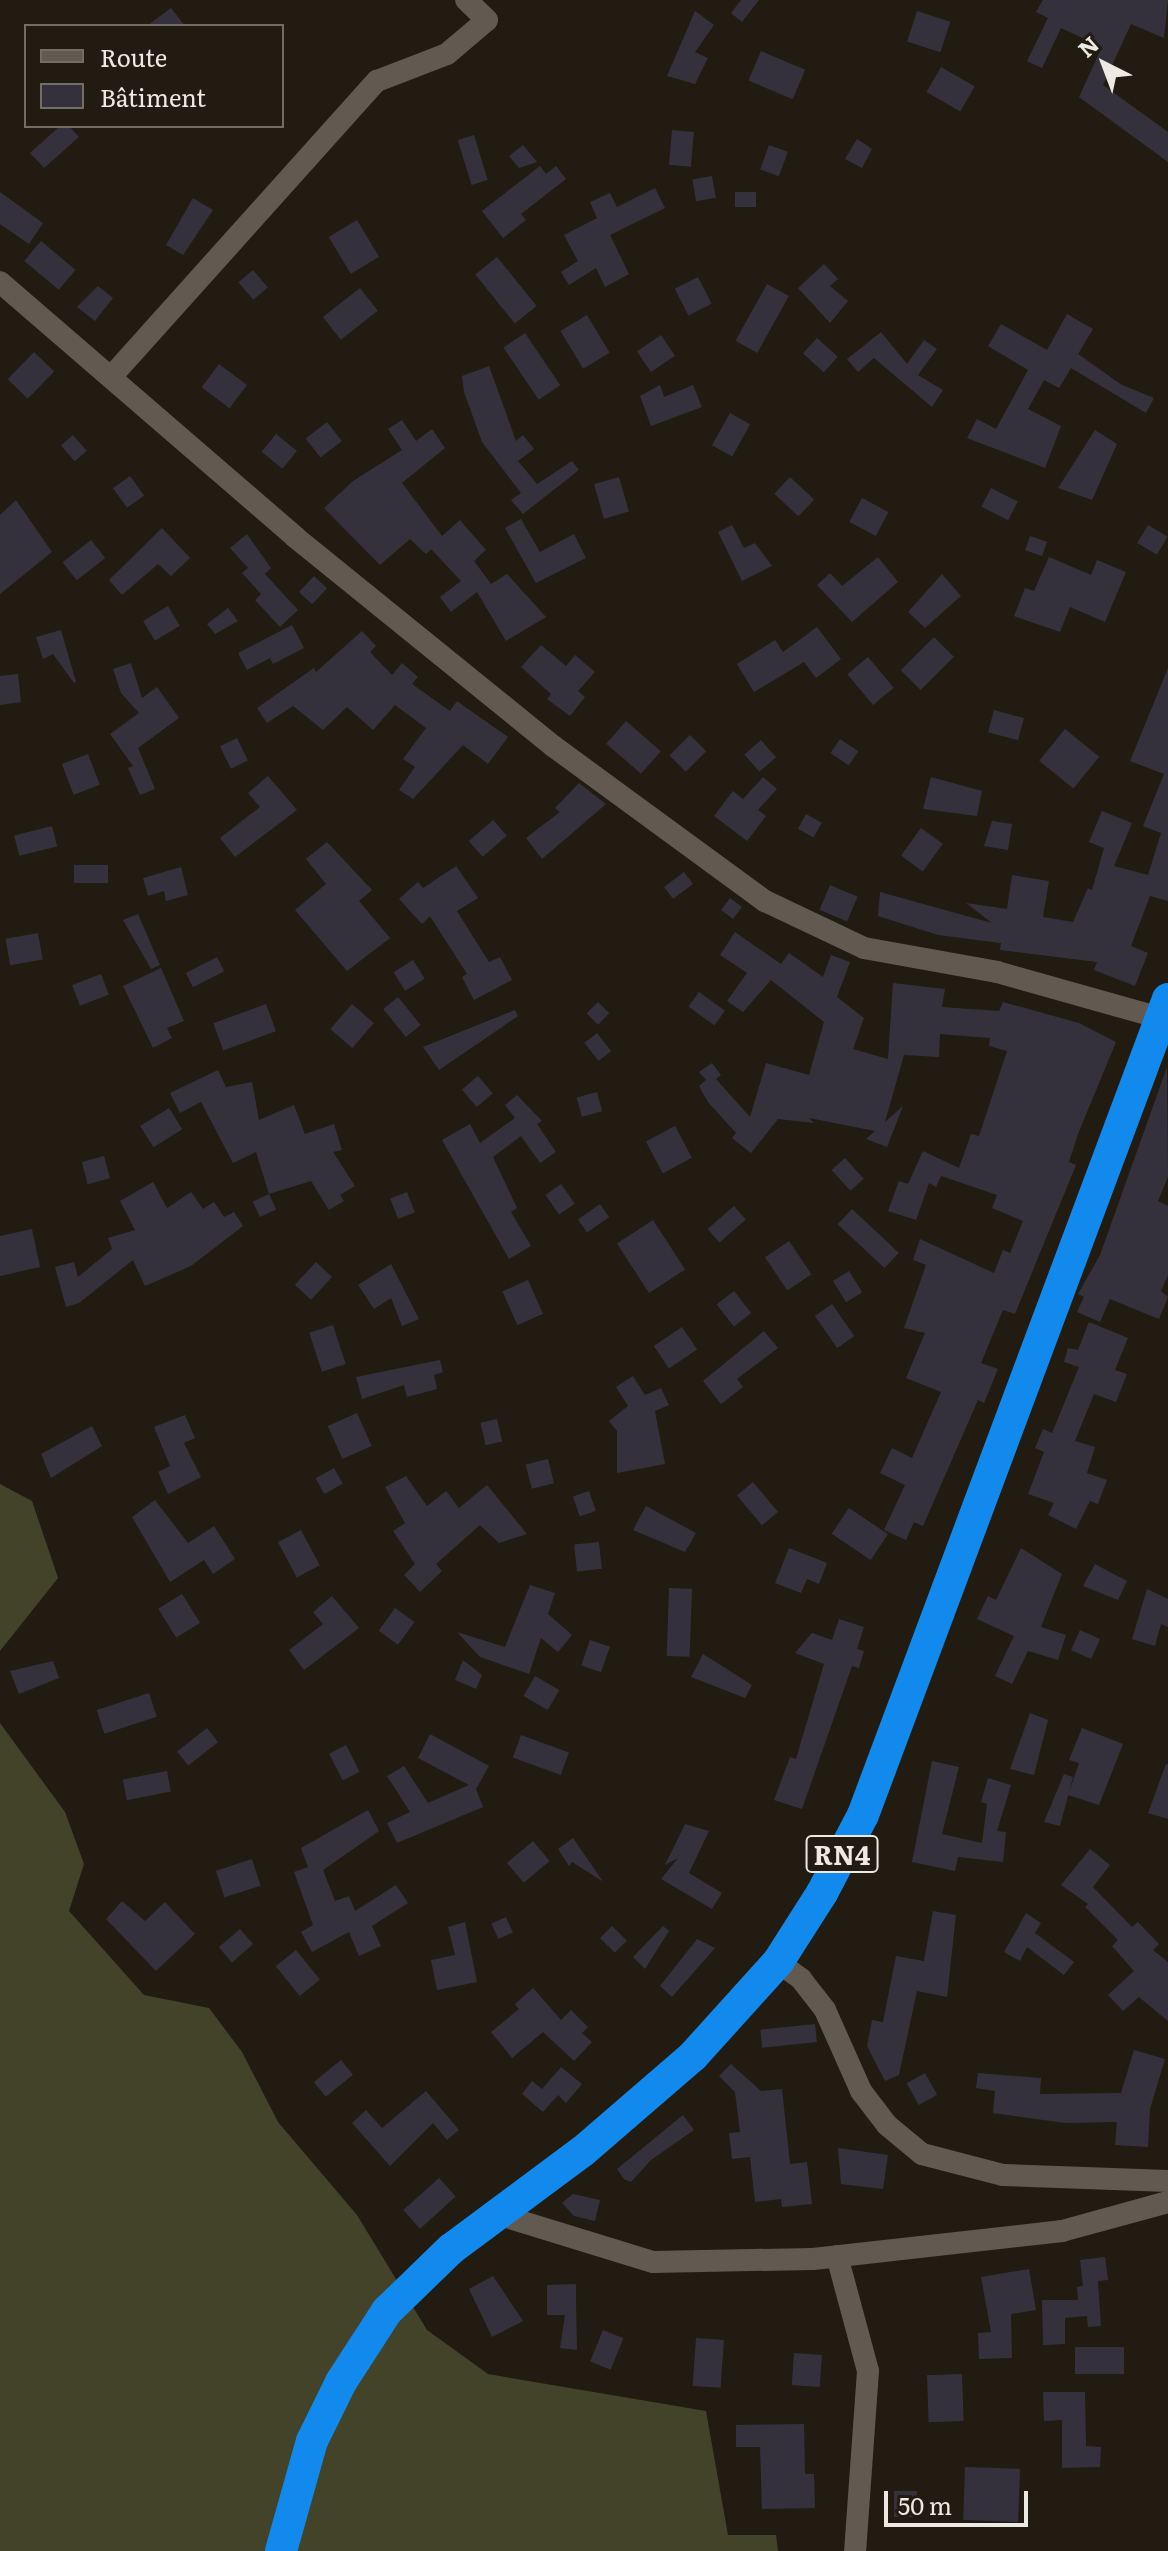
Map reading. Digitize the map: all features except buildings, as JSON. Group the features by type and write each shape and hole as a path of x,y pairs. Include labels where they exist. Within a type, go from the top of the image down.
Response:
{"highway":[{"name":"RN4","path":"281,2551 312,2441 341,2382 387,2311 451,2249 583,2151 693,2056 778,1962 863,1815 1164,1008"}],"street":[{"path":"111,377 377,81 447,54 487,20 466,0"},
{"path":"0,282 295,537 540,736 765,901 864,948 997,972 1164,1008"},
{"path":"778,1962 801,1979 825,2010 861,2091 887,2125 922,2154 1003,2175 1168,2181"},
{"path":"497,2214 653,2262 837,2256 1062,2231 1168,2202"},
{"path":"837,2256 868,2371 855,2551"}],"green space":[{"path":"0,1484 32,1501 58,1578 0,1651"},
{"path":"0,1723 65,1812 84,1864 69,1911 144,1995 209,2008 242,2052 278,2122 357,2215 427,2330 488,2374 706,2411 728,2535 776,2535 778,2551 0,2551"}]}
